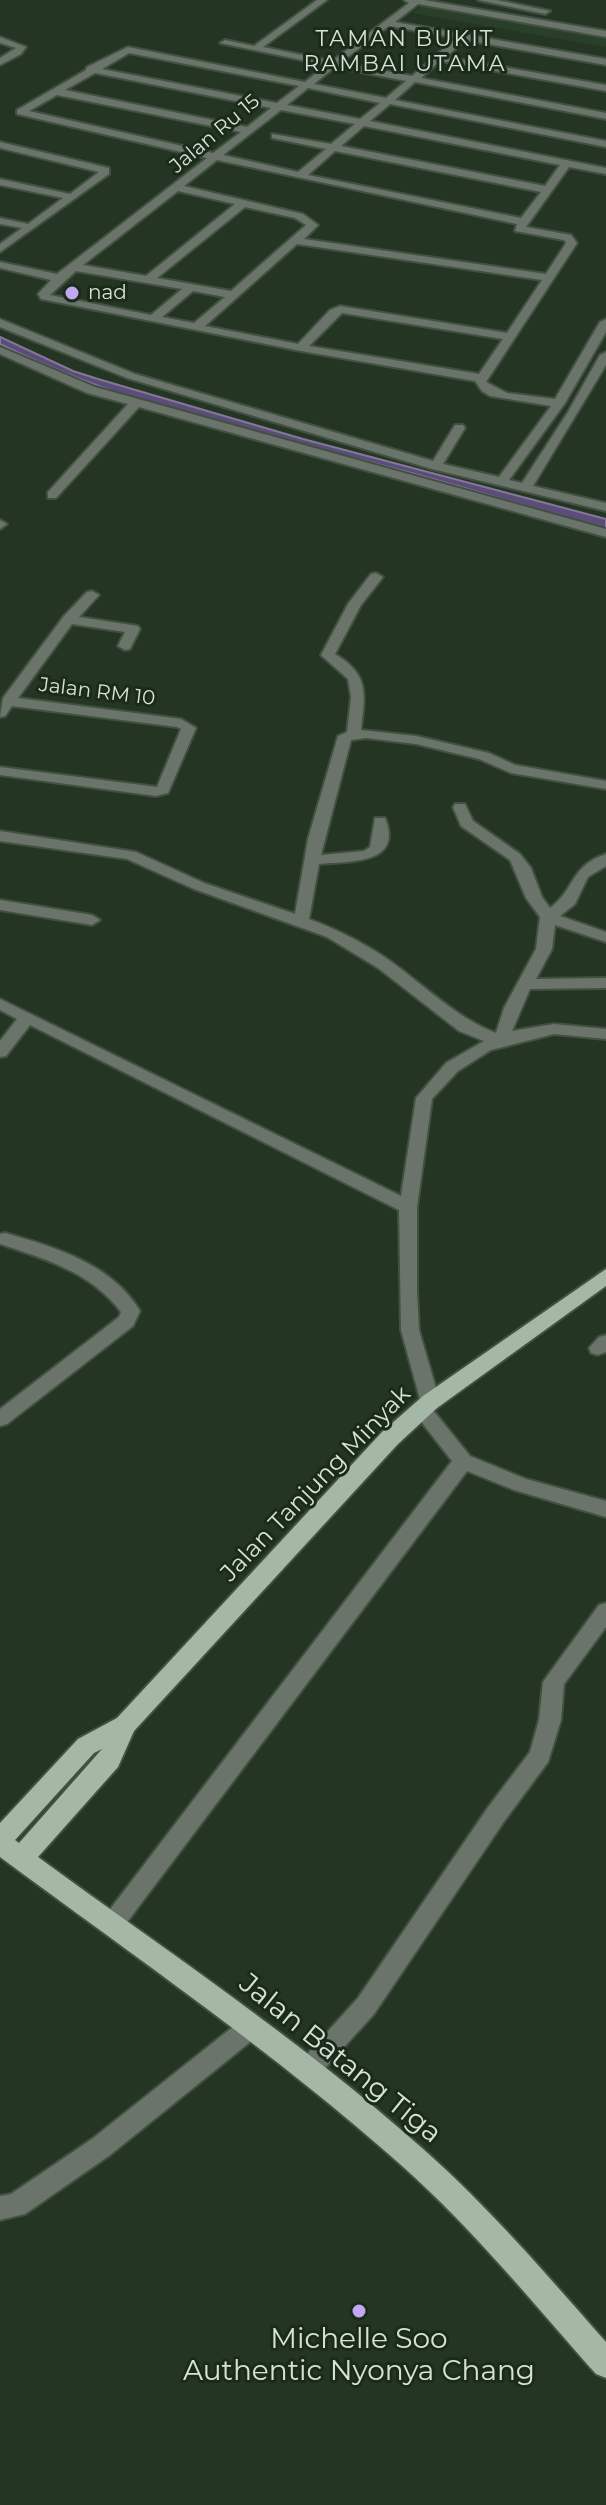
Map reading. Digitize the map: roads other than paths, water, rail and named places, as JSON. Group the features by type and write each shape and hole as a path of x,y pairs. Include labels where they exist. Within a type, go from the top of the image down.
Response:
{"main road":[{"name":"Jalan Tanjung Minyak","path":"7,1847 109,1760 125,1725 372,1456 426,1406 606,1276"},
{"name":"Jalan Batang Tiga","path":"7,1847 309,2069 412,2157 458,2201 606,2364"}],"street":[{"path":"255,49 323,0"},
{"path":"413,0 606,34"},
{"name":"Jalan Ru 15","path":"153,319 45,297 45,289 178,188 246,130 413,0"},
{"path":"459,0 585,20"},
{"path":"482,0 606,24"},
{"path":"386,23 606,62"},
{"path":"300,176 464,36"},
{"path":"0,40 21,47 0,62"},
{"path":"225,43 606,116"},
{"path":"523,222 300,176 20,112 90,69 128,50 606,144"},
{"path":"438,58 606,88"},
{"path":"90,69 606,171"},
{"path":"53,91 246,130"},
{"path":"276,136 547,190"},
{"path":"0,249 104,174 105,170 2,147"},
{"path":"559,403 497,395 485,390 480,382 573,240 519,229 567,163"},
{"path":"0,182 72,197"},
{"path":"178,188 299,216 311,222 311,229 197,327"},
{"path":"148,280 243,203"},
{"path":"0,221 30,227"},
{"path":"297,241 547,277"},
{"path":"0,265 59,278"},
{"path":"74,267 234,295"},
{"path":"153,319 191,287"},
{"path":"301,348 340,309 510,337"},
{"path":"153,319 481,378"},
{"path":"0,322 20,333 131,376 436,466 606,507"},
{"path":"503,480 559,403 606,322"},
{"path":"0,350 66,381 136,403 606,533"},
{"path":"519,507 574,412 600,376 606,355 590,353"},
{"path":"52,495 136,403"},
{"path":"436,466 459,428"},
{"path":"354,734 357,684 354,674 349,666 328,655 355,604 376,577"},
{"path":"4,707 69,619 92,595"},
{"path":"69,619 133,629 125,646"},
{"name":"Jalan RM 10","path":"0,771 146,792 163,790 189,728 181,723 4,707"},
{"path":"301,921 312,860 342,740 354,734 416,740 484,756 511,769 606,785"},
{"path":"460,807 466,823 515,857 523,868 534,898 548,917 606,937"},
{"path":"312,860 368,855 377,849 381,836 380,821"},
{"path":"0,836 131,855 199,886 301,921 333,934 384,964 465,1027 503,1040"},
{"path":"548,917 570,901 581,875 606,859"},
{"path":"0,905 92,920"},
{"path":"503,1040 502,1031 507,1019 547,941 548,917"},
{"path":"526,984 606,983"},
{"path":"0,1004 408,1207"},
{"path":"0,1052 27,1017"},
{"path":"606,1034 554,1029 485,1046 452,1067 424,1098 408,1207 410,1330 426,1406 463,1461 521,1485 606,1509"},
{"path":"0,1419 126,1321 131,1311 123,1300 83,1266 2,1237"},
{"path":"113,1923 463,1461"},
{"path":"309,2069 366,2006 497,1813 540,1756 550,1720 554,1682 606,1611"},
{"path":"0,2208 16,2205 101,2147 252,2026"}],"place":[{"name":"nad","path":"72,293"},
{"name":"Michelle Soo Authentic Nyonya Chang","path":"359,2311"}],"district":[{"name":"TAMAN BUKIT RAMBAI UTAMA","path":"405,52"}]}
